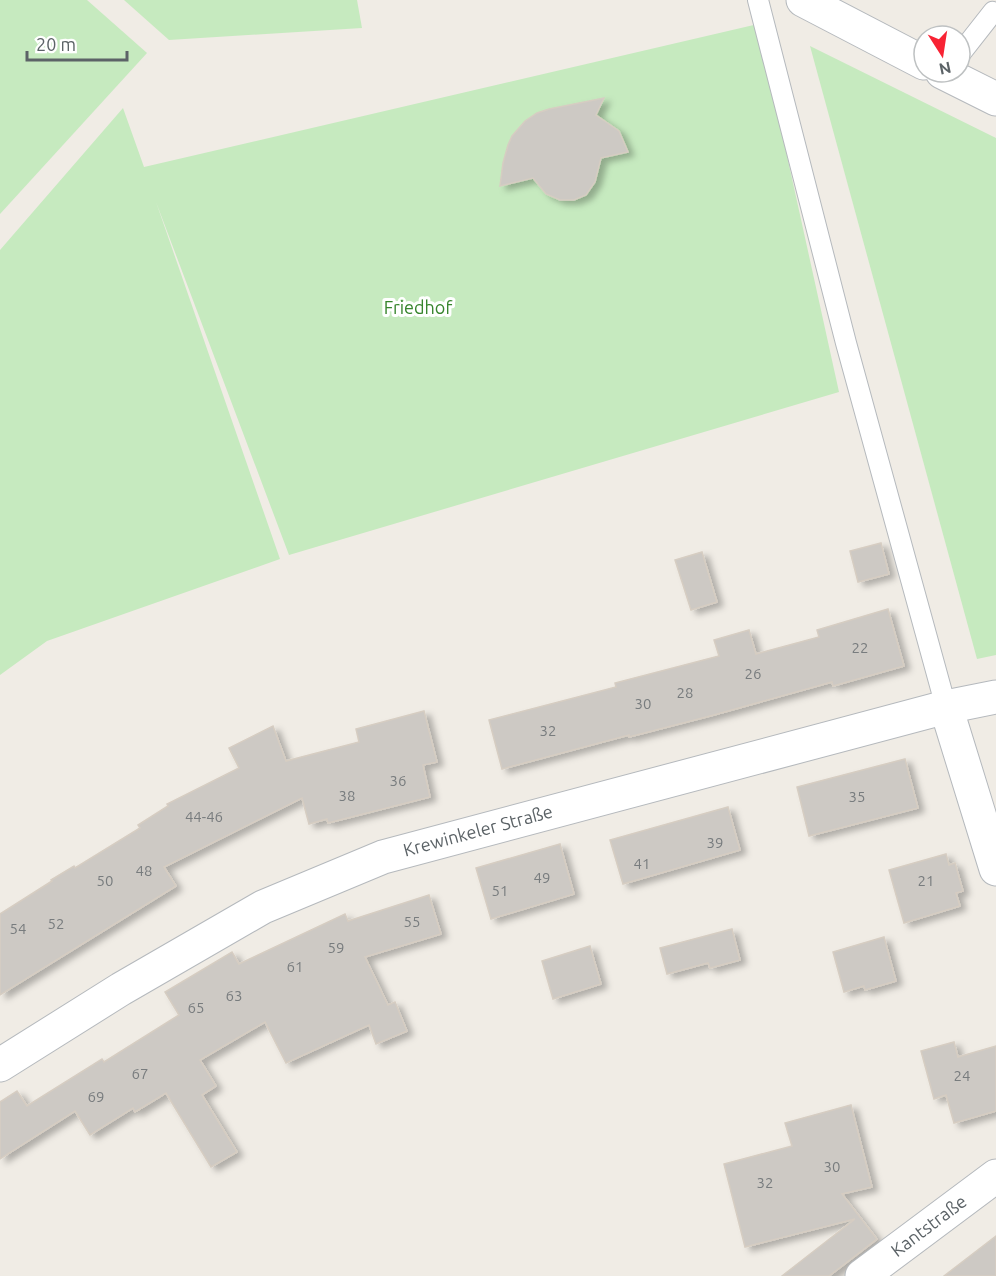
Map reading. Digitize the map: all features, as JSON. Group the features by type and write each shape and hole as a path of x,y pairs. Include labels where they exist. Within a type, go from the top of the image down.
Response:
{"street":[{"path":"803,0 912,52"},
{"path":"971,84 996,99"},
{"name":"Krewinkeler Straße","path":"0,1065 121,989 263,907 383,857 946,707 996,697"},
{"path":"946,707 996,869"},
{"name":"Kantstraße","path":"862,1276 996,1176"}],"lane":[{"path":"758,0 846,343 946,707"},
{"path":"972,35 993,12 996,13"}],"green space":[{"path":"0,0 87,0 147,53 0,214"},
{"path":"124,0 357,0 362,28 169,40"},
{"name":"Friedhof","path":"758,24 839,392 289,555 156,202 280,559 47,641 0,675 0,250 123,108 144,167"},
{"path":"810,46 996,138 996,655 977,659"}],"building":[{"path":"604,98 596,115 619,131 628,152 601,158 595,182 586,195 574,200 560,200 546,194 533,178 500,186 508,145 512,136 525,121 549,109"},
{"path":"881,543 889,574 858,582 850,551"},
{"path":"702,552 717,602 691,610 675,560"},
{"path":"888,609 904,666 833,686 832,682 714,715 502,769 489,720 616,687 615,683 719,656 714,640 749,630 756,654 819,637 817,630"},
{"path":"424,711 437,762 423,765 430,797 328,823 327,819 309,824 302,798 164,867 176,886 0,995 0,914 51,880 140,828 138,825 168,806 167,804 239,768 229,748 273,726 286,761 359,742 356,729"},
{"path":"905,759 918,808 809,836 797,787"},
{"path":"728,807 740,850 623,884 610,840"},
{"path":"560,844 574,894 491,919 476,868"},
{"path":"946,854 949,865 955,863 963,891 956,893 960,906 904,923 889,870"},
{"path":"429,895 441,934 365,957 388,1005 395,1002 407,1031 376,1044 369,1025 286,1063 265,1022 200,1060 216,1086 202,1095 237,1152 211,1167 166,1093 135,1112 133,1108 90,1135 75,1111 0,1159 0,1102 17,1091 27,1106 102,1059 104,1062 179,1015 165,992 232,952 239,964 345,914 348,921"},
{"path":"732,929 740,960 710,968 708,963 667,974 660,948"},
{"path":"884,937 896,981 865,990 864,986 844,992 833,952"},
{"path":"590,946 601,984 553,999 542,961"},
{"path":"954,1042 958,1057 996,1046 996,1111 954,1123 946,1095 934,1099 921,1051"},
{"path":"851,1105 872,1187 842,1194 877,1239 829,1276 782,1276 855,1219 745,1247 724,1164 792,1146 785,1123"},
{"path":"996,1236 996,1276 944,1276"}]}
